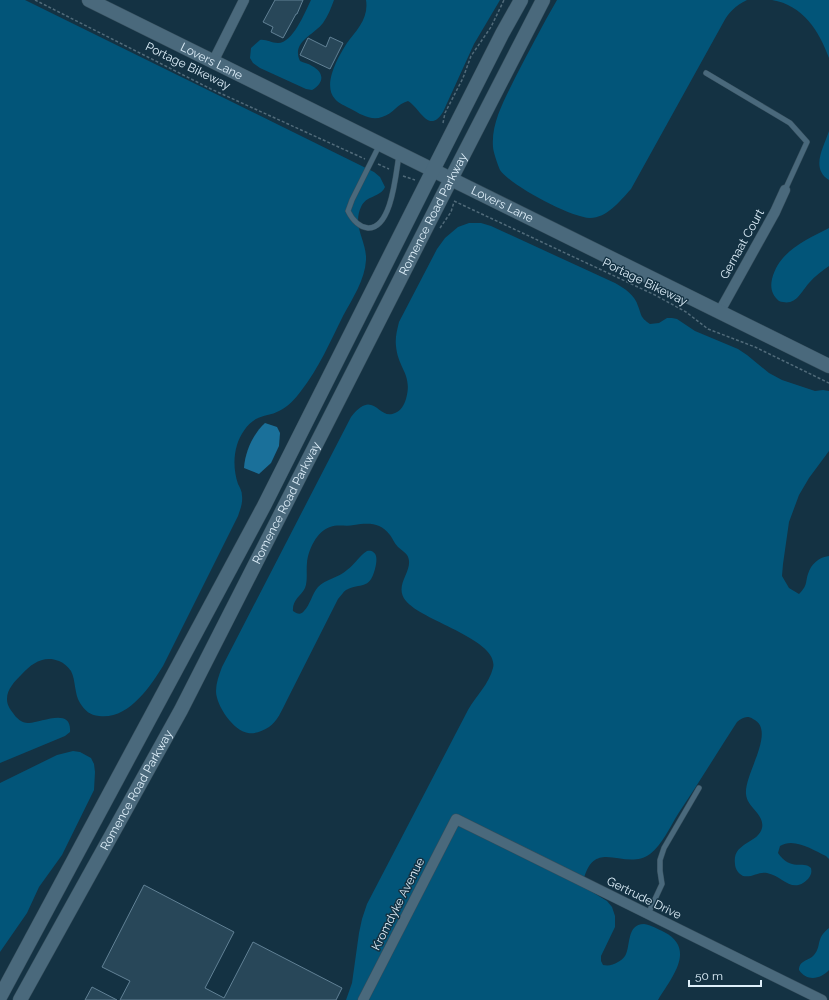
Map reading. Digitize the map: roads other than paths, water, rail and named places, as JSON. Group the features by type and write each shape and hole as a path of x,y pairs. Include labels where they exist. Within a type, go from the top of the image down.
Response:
{"street":[{"name":"Lovers Lane","path":"89,0 829,366"},
{"path":"213,62 244,0"},
{"name":"Romence Road Parkway","path":"0,997 264,506 502,34 522,0"},
{"name":"Romence Road Parkway","path":"20,1000 181,710 543,0"},
{"name":"Gernaat Court","path":"720,311 775,212 785,190"},
{"path":"160,700 181,710"},
{"name":"Gertrude Drive","path":"456,819 648,914 802,996 822,1000"},
{"name":"Kromdyke Avenue","path":"363,1000 456,819"}],"lane":[{"path":"706,73 790,123 807,142 785,190"},
{"path":"380,144 348,211 352,219 363,228 373,228 382,222 390,206 400,154"},
{"path":"648,914 662,884 660,860 664,848 699,788"}]}
